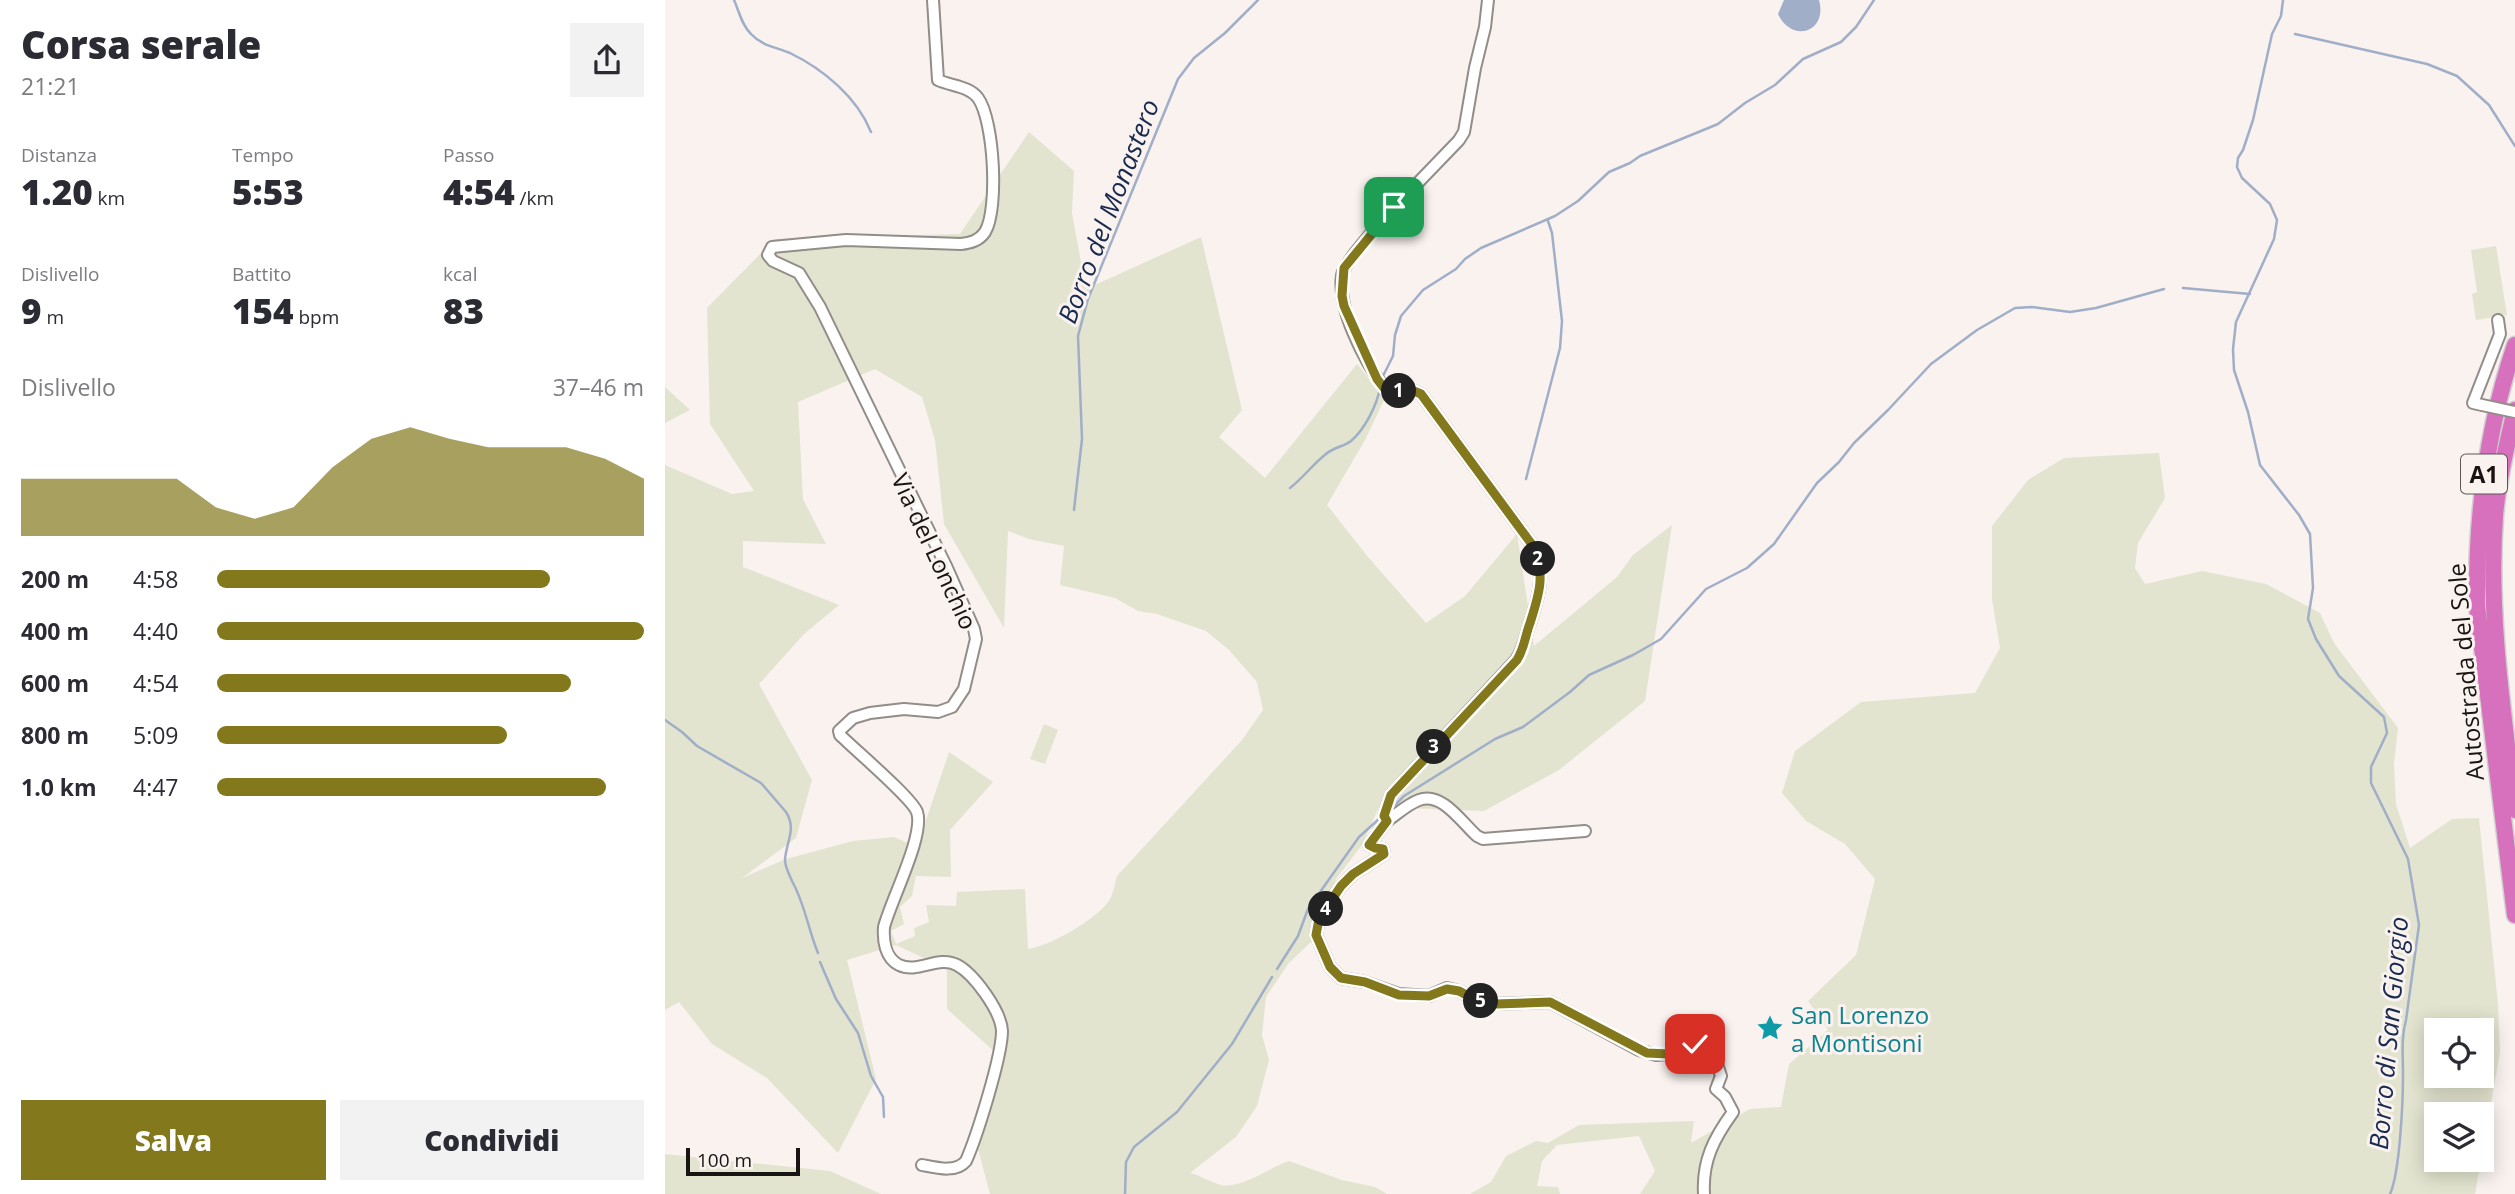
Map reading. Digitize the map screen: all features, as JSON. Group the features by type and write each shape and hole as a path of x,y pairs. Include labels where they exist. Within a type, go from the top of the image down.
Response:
{"highway":[{"name":"Autostrada del Sole","path":"2515,345 2505,374 2486,455 2476,559 2477,606 2515,915"},
{"name":"Autostrada del Sole","path":"2515,411 2495,513 2493,605 2515,810"}],"street":[{"name":"Via del Lonchio","path":"922,1165 954,1168 966,1161 998,1057 1001,1023 995,1008 982,990 957,965 942,961 908,967 894,961 888,954 884,943 884,927 918,831 918,814 909,800 840,736 839,731 853,718 870,713 904,709 938,712 951,707 964,689 975,634 947,568 820,307 797,271 773,261 768,255 772,247 846,240 961,244 978,239 985,232 994,178 984,110 971,91 938,80 933,0"},
{"path":"1387,821 1384,816 1391,795 1517,660 1524,649 1541,590 1541,569 1533,546 1421,394 1409,389 1388,393 1385,390 1358,340 1342,296 1344,268 1394,207 1464,132 1488,0"},
{"path":"2498,320 2500,334 2473,403 2515,411"},
{"path":"1585,831 1483,839 1444,805 1432,798 1418,800 1387,821 1369,845 1383,849 1384,854 1353,874 1341,886 1319,919 1316,935 1335,972 1341,978 1365,982 1399,995 1429,996 1447,989 1496,1004 1550,1002 1639,1050 1656,1055 1681,1051 1703,1038 1709,1039 1721,1076 1716,1089 1725,1097 1733,1112 1708,1153 1704,1194"}],"green space":[{"path":"1029,132 1074,171 1072,213 1086,289 1201,237 1242,410 1219,437 1265,478 1357,364 1385,398 1365,440 1327,505 1426,623 1465,596 1517,534 1534,646 1617,577 1633,555 1672,525 1645,701 1559,770 1484,811 1379,807 1362,845 1336,879 1315,938 1288,964 1266,997 1262,1035 1269,1060 1257,1106 1236,1137 1190,1173 1221,1185 1238,1184 1289,1161 1342,1180 1375,1187 1387,1194 990,1194 974,1134 997,1054 947,1009 947,969 896,945 847,960 876,1079 838,1153 767,1078 712,1044 679,1002 665,1010 665,465 732,494 754,491 710,424 707,308 775,239 960,234","holes":["875,369 922,397 935,440 944,524 1004,628 1008,531 1029,539 1064,546 1060,585 1115,598 1138,611 1157,614 1206,631 1229,650 1257,682 1263,710 1242,740 1117,876 1111,897 1102,909 1060,938 1028,949 1025,889 957,892 956,906 926,905 929,922 914,928 915,936 896,944 891,931 904,924 900,907 912,896 916,876 951,877 950,830 993,782 949,752 917,847 894,837 853,841 786,859 742,878 796,838 812,780 759,684 804,634 839,605 743,567 743,541 826,544 803,499 798,402"]},
{"path":"2496,246 2507,315 2476,320 2472,294 2477,292 2471,250"},
{"path":"665,387 690,410 665,423"},
{"path":"2159,453 2165,498 2138,543 2135,568 2145,584 2202,571 2266,584 2320,613 2334,643 2398,728 2394,764 2396,804 2410,848 2452,819 2479,818 2498,1004 2500,1052 2494,1086 2494,1018 2424,1018 2424,1088 2494,1088 2491,1102 2424,1102 2424,1172 2479,1172 2475,1194 1640,1194 1655,1171 1639,1136 1557,1145 1542,1161 1537,1186 1558,1187 1560,1194 1470,1194 1491,1182 1506,1156 1536,1141 1548,1143 1579,1125 1694,1121 1691,1143 1750,1109 1781,1107 1789,1064 1828,1030 1808,1001 1856,955 1875,879 1845,844 1806,821 1782,793 1795,751 1861,702 1975,693 2000,648 1992,599 1992,526 2028,480 2064,458"},
{"path":"1044,724 1058,730 1045,764 1030,759"},
{"path":"665,1154 830,1171 881,1194 665,1194"}],"water":[{"path":"1784,0 1819,0 1820,11 1814,26 1799,31 1784,23 1778,14"}],"waterway":[{"path":"734,0 743,23 755,38 815,67 838,85 857,107 871,132"},
{"name":"Borro del Monastero","path":"1074,510 1082,439 1078,336 1088,299 1178,79 1194,58 1225,33 1258,0"},
{"path":"1382,378 1393,356 1395,335 1401,316 1423,290 1456,269 1481,248 1555,216 1578,201 1609,172 1640,156 1718,124 1775,85 1803,59 1841,42 1856,27 1874,0"},
{"name":"Borro di San Giorgio","path":"2283,0 2281,16 2272,34 2253,120 2238,158 2237,167 2242,178 2270,204 2277,220 2274,239 2236,322 2234,370 2248,412 2260,465 2299,515 2310,534 2313,588 2308,619 2316,639 2339,676 2384,717 2387,733 2371,767 2371,783 2408,859 2419,925 2403,1033 2399,1153 2390,1194"},
{"path":"2295,34 2427,64 2457,76 2489,105 2515,146"},
{"path":"1526,479 1560,348 1562,321 1552,233 1548,221"},
{"path":"2183,288 2250,294"},
{"path":"1391,809 1404,796 1495,739 1523,727 1589,675 1661,639 1706,589 1747,568 1774,544 1817,483 1854,443 1931,364 1977,330 2015,308 2032,307 2070,312 2096,308 2164,289"},
{"path":"1290,488 1326,454 1356,436 1370,416 1380,388"},
{"path":"665,720 697,746 761,783 786,812 791,824 786,865 818,953"},
{"path":"1277,969 1298,936 1308,909 1359,837 1380,818"},
{"path":"820,962 836,999 858,1033 871,1076 883,1097 884,1117"},
{"path":"1125,1194 1126,1162 1134,1147 1177,1112 1232,1044 1272,977"}],"place":[{"name":"San Lorenzo a Montisoni","path":"1770,1028"}],"route":[{"path":"1394,207 1344,268 1344,306 1377,379 1385,390 1388,393 1409,389 1421,394 1533,546 1541,569 1541,590 1524,649 1517,660 1391,795 1384,816 1387,821 1369,845 1385,850 1384,854 1366,864 1341,886 1319,919 1316,935 1330,967 1341,978 1365,982 1392,993 1429,996 1453,989 1476,1000 1496,1004 1550,1002 1647,1053 1669,1054 1695,1044"}]}
